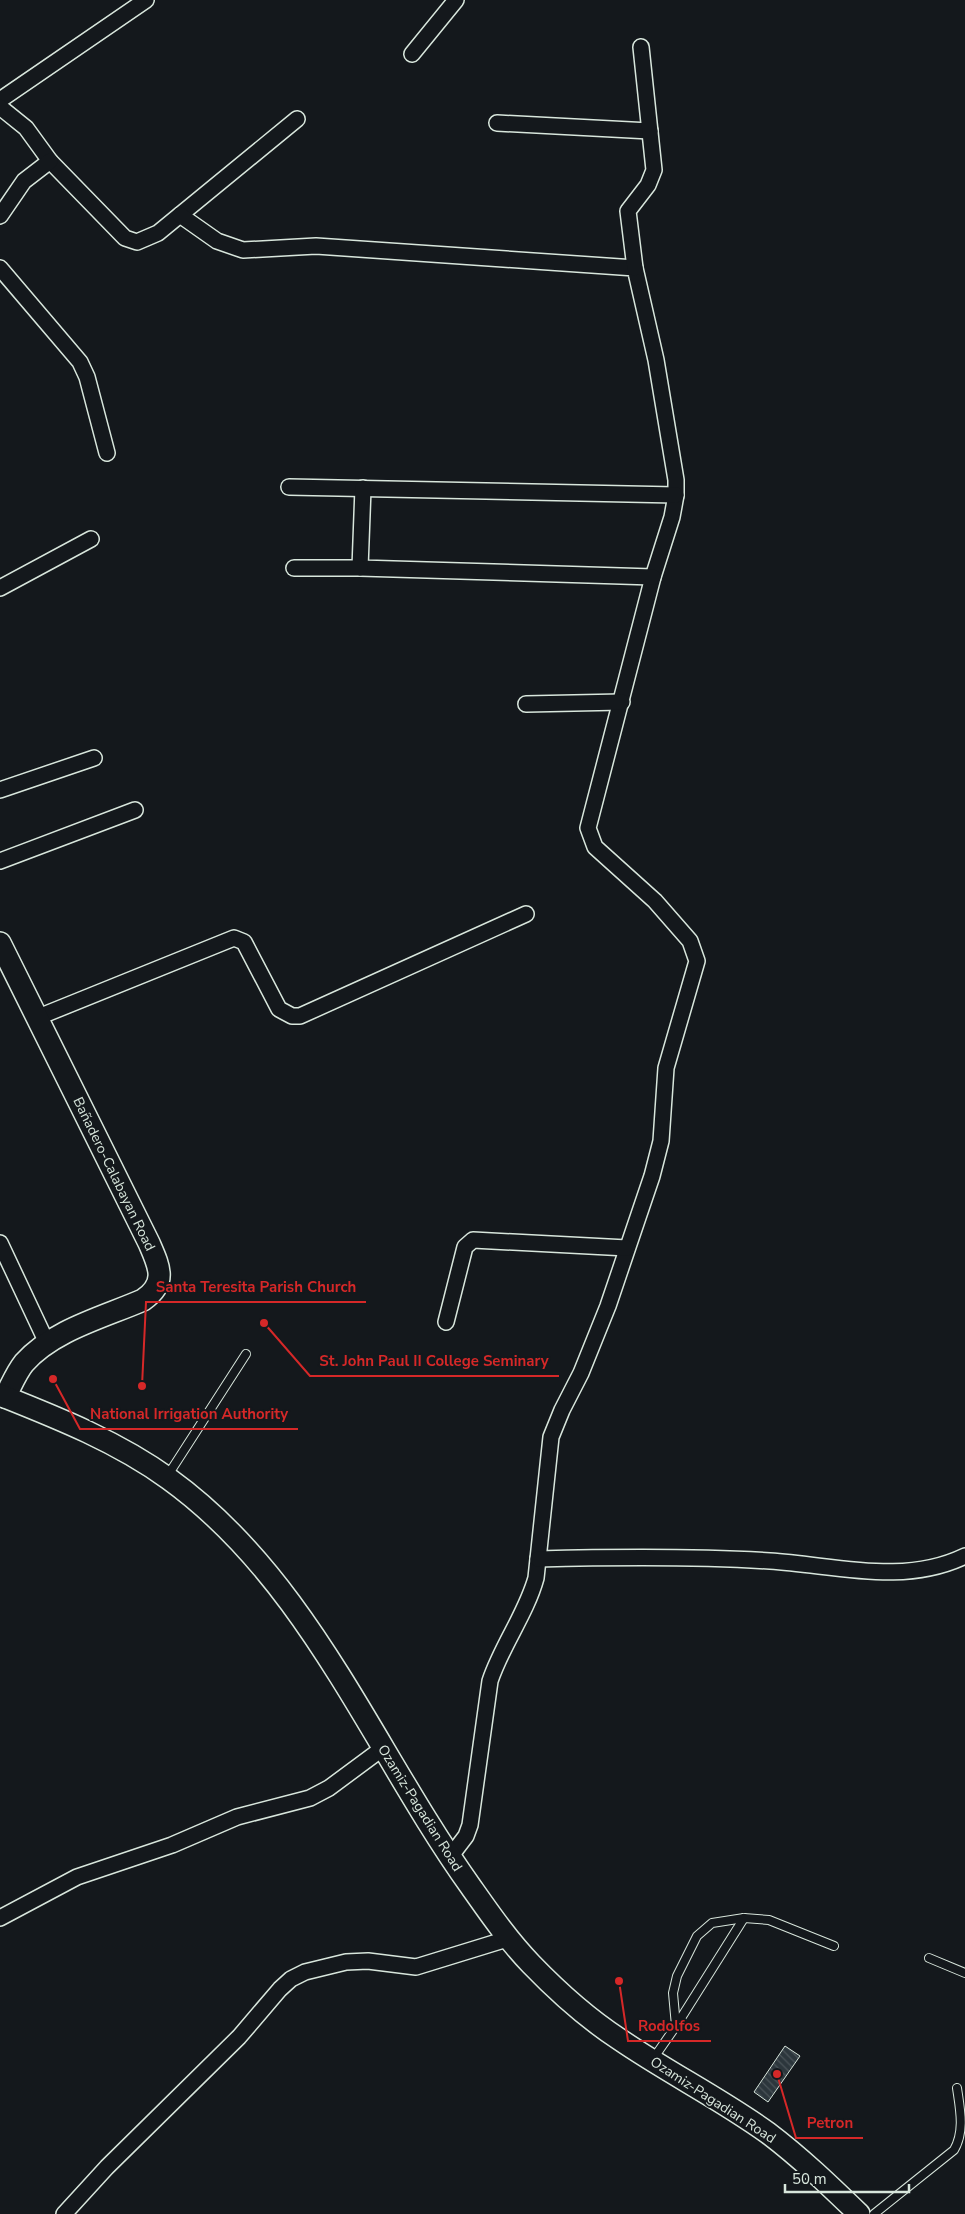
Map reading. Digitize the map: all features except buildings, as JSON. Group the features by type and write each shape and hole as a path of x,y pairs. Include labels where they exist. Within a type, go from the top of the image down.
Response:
{"main road":[{"name":"Bañadero-Calabayan Road","path":"3,955 148,1243 157,1262 160,1275 152,1294 143,1300 47,1343 22,1365 3,1396"},
{"name":"Ozamiz-Pagadian Road","path":"3,1396 114,1445 167,1477 226,1527 287,1598 316,1639 450,1857 507,1938 556,1989 587,2016 652,2061 766,2132 803,2160 859,2214"}],"street":[{"path":"0,100 146,0"},
{"path":"412,54 456,0"},
{"path":"450,1857 466,1836 470,1825 490,1681 496,1662 531,1597 538,1559 549,1448 553,1430 594,1341 662,1141 666,1068 697,961 690,941 655,901 595,847 590,838 589,818 622,702 653,577 672,517 676,495 656,360 635,268 628,211 653,175 641,47"},
{"path":"0,107 26,128 50,161 129,241 137,242 147,240 180,215 297,119"},
{"path":"497,123 650,131"},
{"path":"0,216 24,181 50,161"},
{"path":"180,215 217,241 243,250 316,246 635,268"},
{"path":"0,268 80,362 87,377 107,453"},
{"path":"289,486 676,495"},
{"path":"360,568 363,488"},
{"path":"0,588 91,539"},
{"path":"294,568 360,568 653,577"},
{"path":"526,704 622,702"},
{"path":"0,790 94,758"},
{"path":"0,861 135,810"},
{"path":"36,1018 234,938 244,942 279,1009 292,1016 300,1016 526,914"},
{"path":"446,1322 465,1247 472,1240 627,1248"},
{"path":"0,1243 47,1343"},
{"path":"538,1559 612,1557 770,1561 891,1573 922,1571 950,1563 965,1556"},
{"path":"0,1918 76,1877 172,1846 237,1817 310,1798 329,1788 383,1748"},
{"path":"64,2214 107,2168 239,2037 280,1989 291,1979 305,1972 346,1962 368,1961 416,1967 507,1938"}],"lane":[{"path":"167,1477 246,1354"},
{"path":"676,2026 673,2001 677,1976 697,1936 712,1923 744,1918 769,1920 834,1946"},
{"path":"652,2061 744,1918"},
{"path":"929,1958 965,1973"},
{"path":"874,2214 954,2150 959,2142 962,2128 957,2088"}],"place":[{"name":"St. John Paul II College Seminary","path":"264,1323"},
{"name":"National Irrigation Authority","path":"53,1379"},
{"name":"Santa Teresita Parish Church","path":"142,1386"},
{"name":"Rodolfos","path":"619,1981"},
{"name":"Petron","path":"777,2074"}]}
